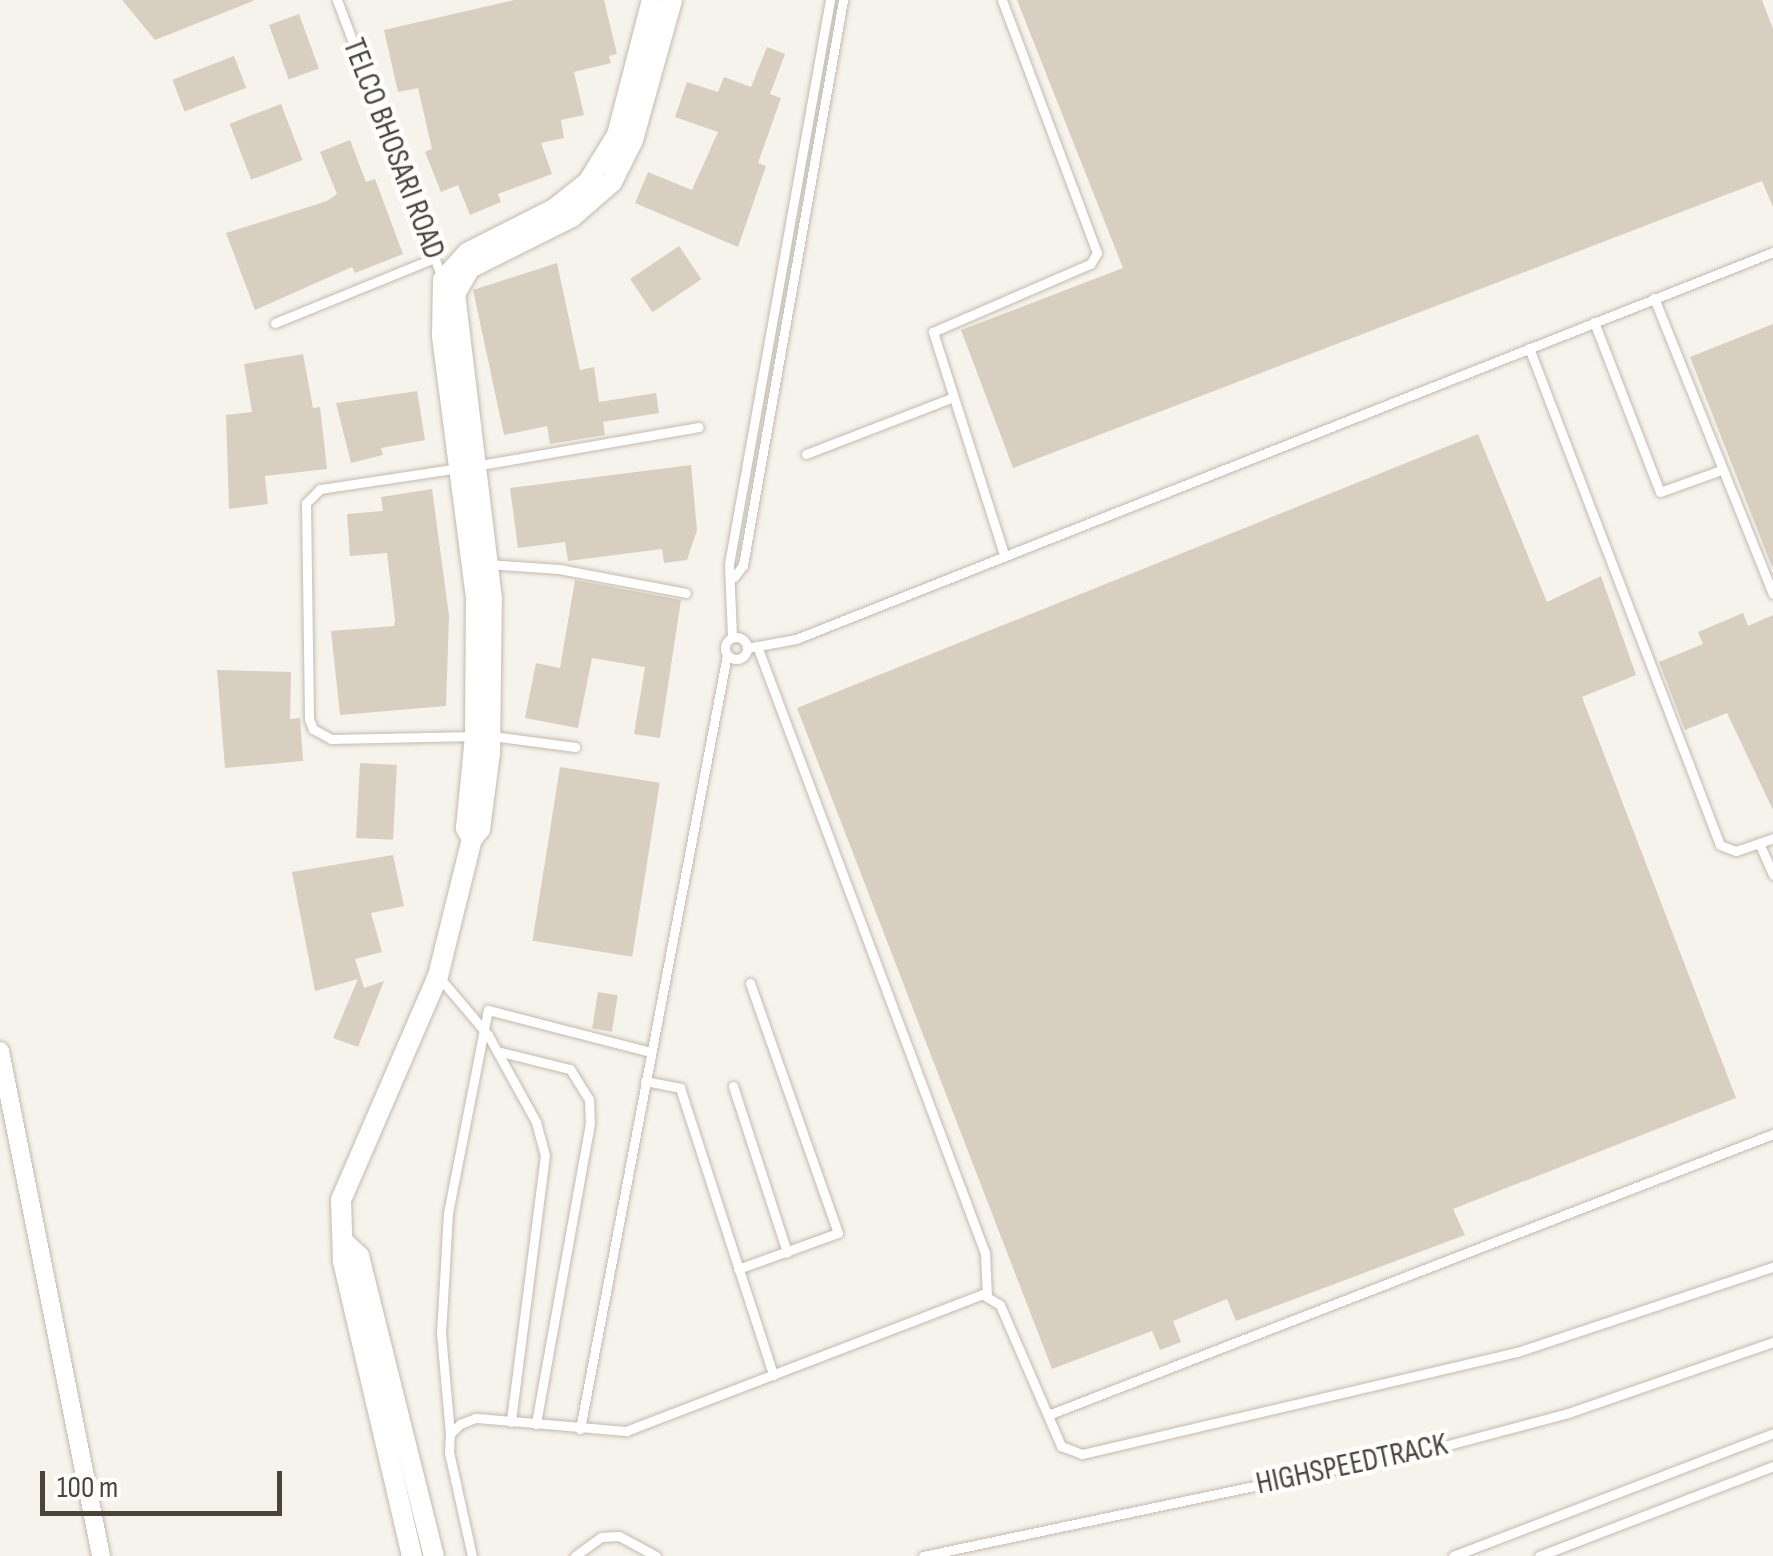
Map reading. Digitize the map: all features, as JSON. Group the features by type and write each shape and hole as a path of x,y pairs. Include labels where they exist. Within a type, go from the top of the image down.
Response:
{"street":[{"path":"412,1556 343,1261 346,1179 438,976 472,839 480,829 481,565 449,287 467,252 554,209 588,182 617,134 652,0"},
{"path":"449,287 470,268 572,217 612,182 637,126 672,0"},
{"path":"0,1051 101,1556"},
{"path":"346,1244 360,1256 434,1556"}],"lane":[{"name":"TELCO BHOSARI ROAD","path":"337,0 434,258 449,287"},
{"path":"580,1428 727,655 725,644 732,636 734,577 729,564 830,0"},
{"path":"734,577 743,565 843,0"},
{"path":"1002,0 1097,253 1090,264 937,328 932,339 1004,555"},
{"path":"727,655 740,658 752,647 796,639 1773,252"},
{"path":"275,323 434,258"},
{"path":"1654,298 1773,594"},
{"path":"1594,322 1660,492 1721,470"},
{"path":"1529,348 1720,846 1736,851 1773,838"},
{"path":"806,454 951,398"},
{"path":"575,747 483,736 331,739 313,730 306,503 320,489 699,427"},
{"path":"481,565 559,569 686,593"},
{"path":"732,636 752,647 985,1253 987,1296 1000,1306 1062,1446 1082,1454 1518,1352 1773,1267"},
{"path":"1759,843 1773,875"},
{"path":"438,976 483,1028 497,1051 536,1122 545,1154 510,1422"},
{"path":"738,1269 838,1234 750,983"},
{"path":"472,1556 450,1434 441,1334 448,1213 488,1010 650,1052"},
{"path":"497,1051 570,1068 588,1099 590,1123 536,1424"},
{"path":"645,1081 680,1088 773,1375"},
{"path":"733,1086 788,1252"},
{"path":"1048,1415 1773,1134"},
{"path":"450,1434 476,1418 626,1432 987,1296"},
{"name":"HIGHSPEEDTRACK","path":"923,1556 1448,1445 1568,1413 1773,1342"},
{"path":"1453,1556 1773,1433"},
{"path":"1539,1556 1773,1466"},
{"path":"575,1556 601,1538 619,1536 656,1556"}],"building":[{"path":"122,0 253,0 253,1 155,40"},
{"path":"514,0 604,0 617,54 609,56 611,63 574,72 584,115 561,120 564,138 541,143 552,174 498,194 501,202 470,215 458,185 441,192 425,152 432,149 418,88 398,92 384,30"},
{"path":"1017,0 1762,0 1773,29 1773,207 1762,181 1013,468 961,330 1123,268"},
{"path":"299,14 319,69 289,79 269,25"},
{"path":"767,47 785,54 770,94 781,98 758,163 766,166 738,247 635,203 648,172 692,190 718,132 675,117 687,82 718,92 724,77 751,87"},
{"path":"234,56 246,88 185,111 172,80"},
{"path":"281,104 303,160 251,180 230,124"},
{"path":"350,140 366,182 375,179 403,254 355,273 352,267 255,310 226,233 327,201 337,194 320,152"},
{"path":"679,246 701,279 652,312 630,279"},
{"path":"557,263 580,370 594,367 599,402 656,393 659,413 603,422 605,435 550,444 547,426 504,435 473,290"},
{"path":"1773,324 1773,566 1772,567 1690,357"},
{"path":"303,354 313,408 320,407 327,469 265,476 268,504 229,509 226,415 252,412 244,364"},
{"path":"417,391 425,440 381,448 383,455 351,463 336,403"},
{"path":"1478,434 1547,602 1601,576 1636,675 1582,697 1736,1098 1453,1209 1465,1235 1236,1321 1227,1299 1173,1321 1181,1342 1160,1350 1152,1331 1052,1369 797,708"},
{"path":"691,465 697,530 687,560 664,563 662,549 568,561 565,542 518,548 510,488"},
{"path":"432,489 449,616 446,706 340,715 331,631 394,626 395,620 387,553 350,556 347,514 383,511 381,497"},
{"path":"575,580 681,600 660,738 634,734 645,667 592,658 578,728 525,718 536,663 560,668"},
{"path":"1743,613 1748,626 1773,615 1773,810 1727,713 1685,730 1659,662 1703,644 1698,632"},
{"path":"217,670 291,672 290,719 300,718 303,761 225,768"},
{"path":"360,763 397,765 393,840 356,838"},
{"path":"560,767 660,783 632,957 532,941"},
{"path":"393,855 404,906 371,913 382,952 355,959 364,988 384,981 358,1047 333,1038 358,979 315,991 292,872"},
{"path":"598,992 618,995 612,1032 592,1029"}]}
